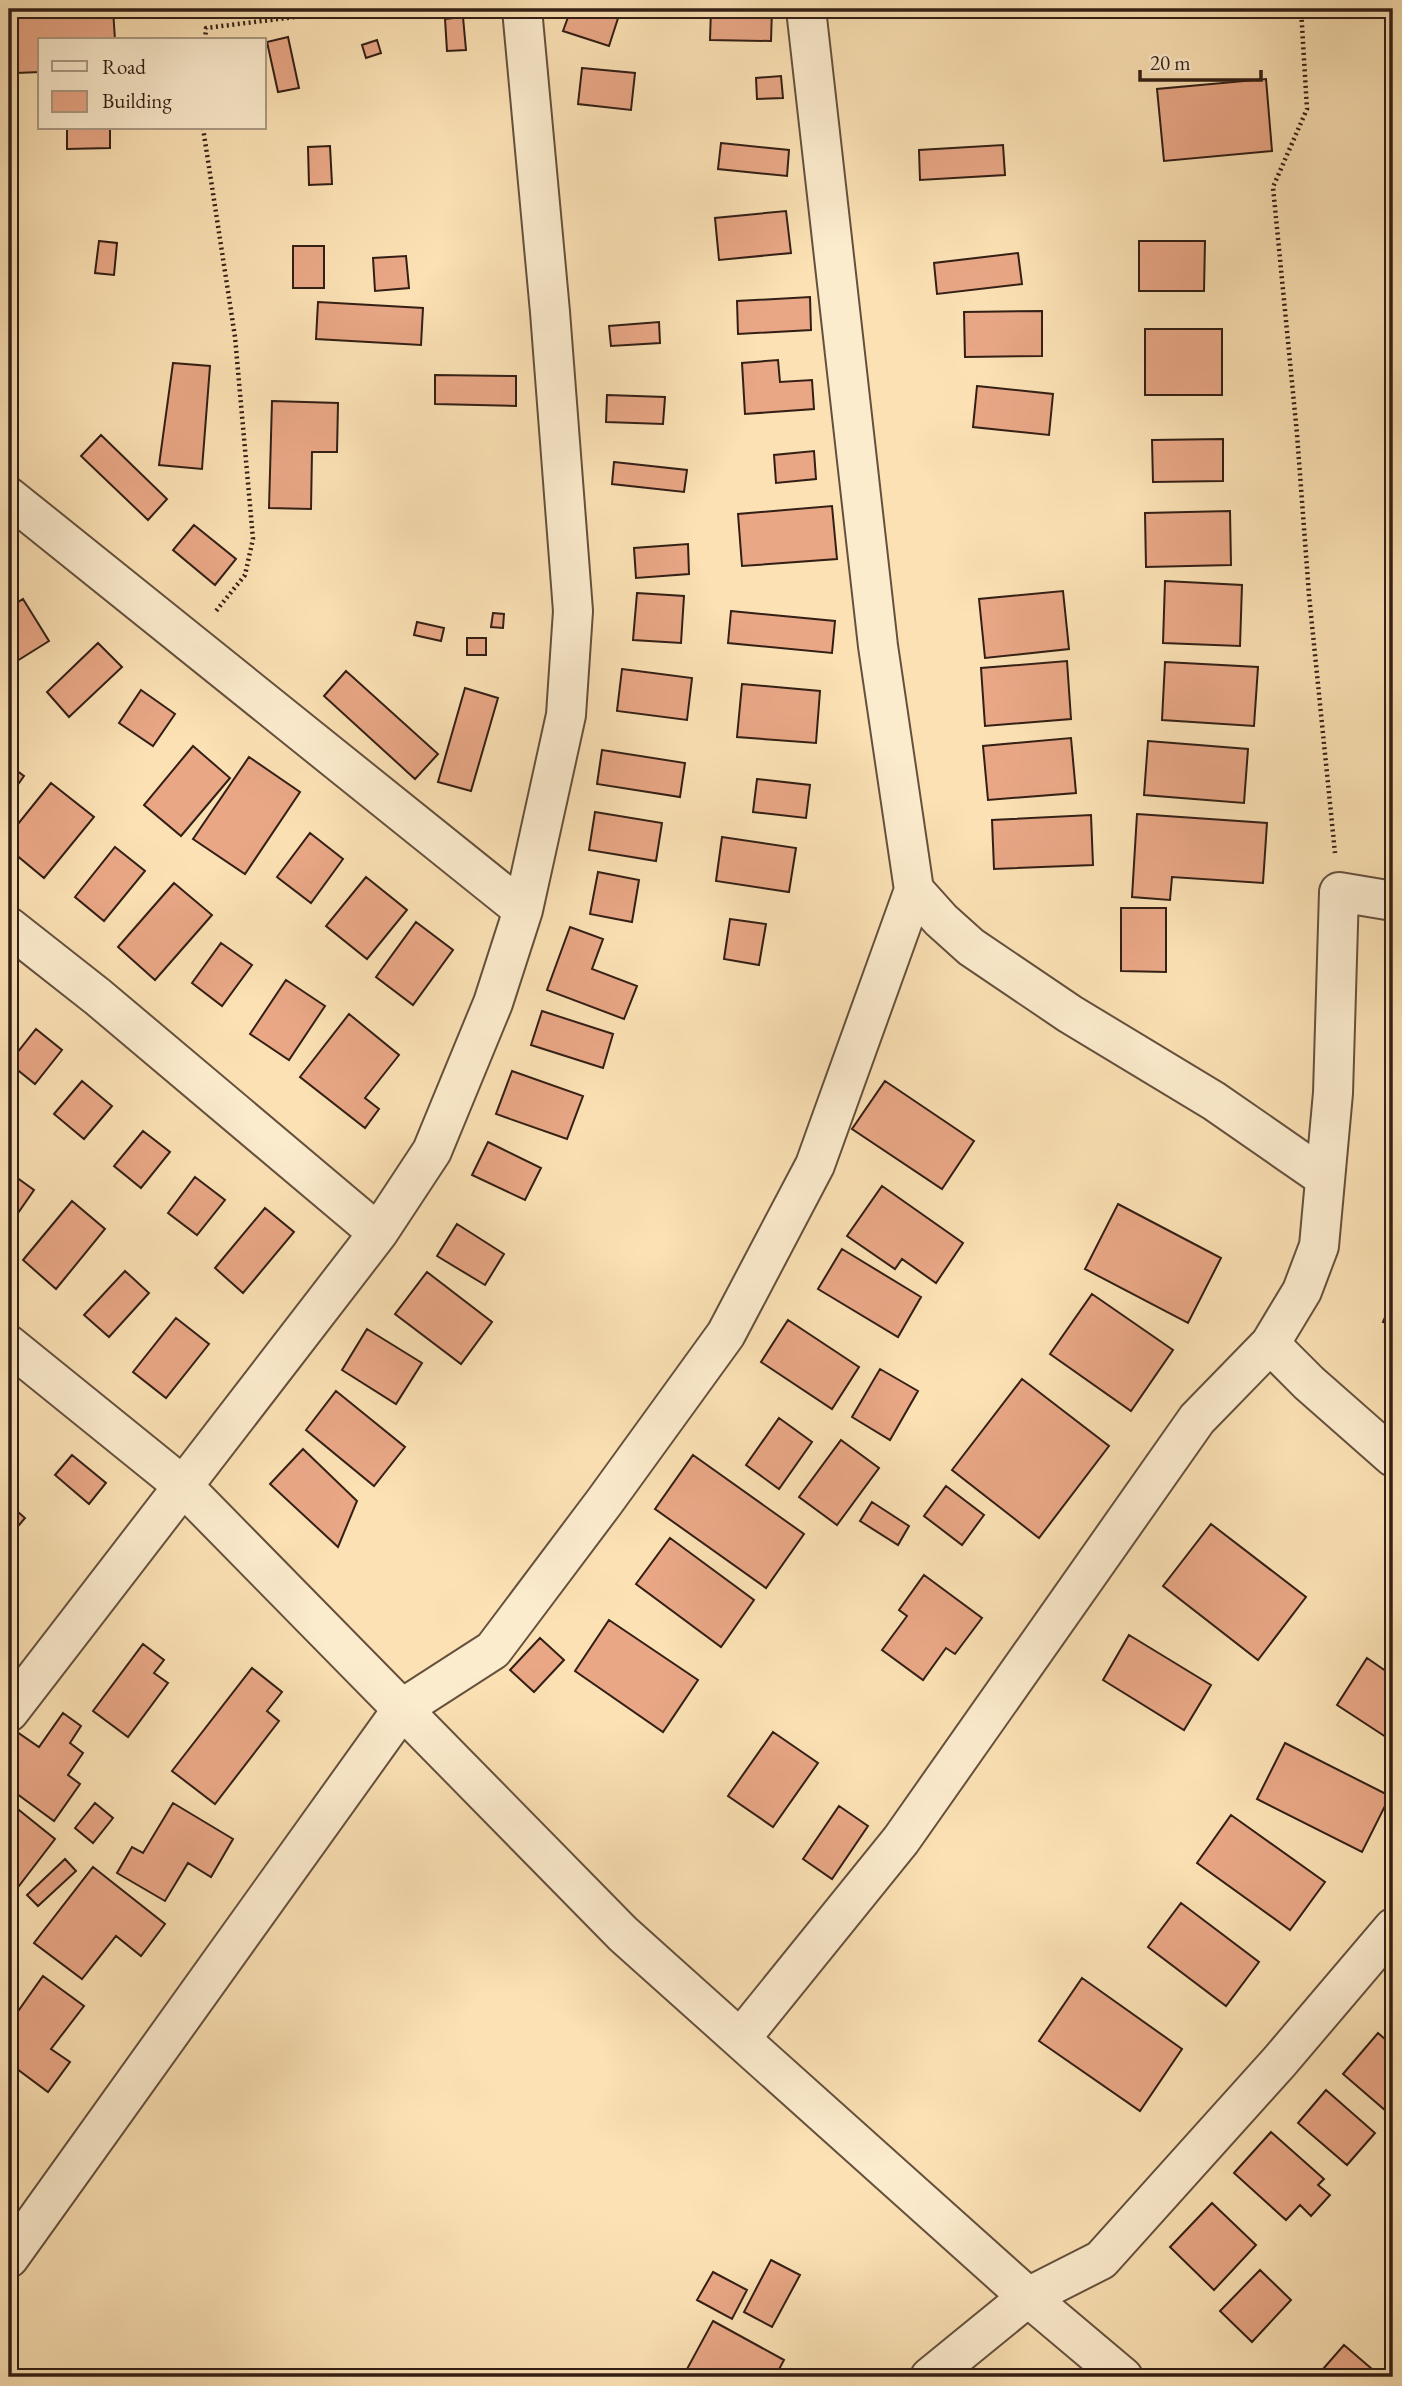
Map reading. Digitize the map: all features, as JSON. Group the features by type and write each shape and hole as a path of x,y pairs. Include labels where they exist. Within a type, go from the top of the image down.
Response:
{"street":[{"path":"9,1712 378,1233 432,1151 493,1003 523,910 566,715 573,611 550,312 522,9"},
{"path":"9,2258 403,1708 493,1650 726,1334 815,1165 914,890 878,646 806,9"},
{"path":"9,496 523,910"},
{"path":"914,890 941,920 971,947 1070,1014 1214,1101 1325,1178"},
{"path":"741,2038 901,1840 1197,1419 1270,1343 1302,1291 1319,1246 1333,1093 1339,892 1393,901"},
{"path":"9,927 98,997 378,1233"},
{"path":"1270,1343 1309,1383 1393,1457"},
{"path":"9,1345 183,1485 623,1934 1028,2297 1123,2377"},
{"path":"930,2377 1028,2297 1101,2260 1280,2061 1393,1928"}],"path":[{"path":"205,38 206,28 359,9"},
{"path":"1301,9 1307,109 1273,187 1296,420 1309,595 1339,892"},
{"path":"190,641 245,575 253,539 235,337 203,130"}],"building":[{"path":"12,9 113,9 115,38 38,38 38,72 16,73"},
{"path":"571,9 621,9 609,46 563,31"},
{"path":"711,9 772,9 771,41 710,40"},
{"path":"463,17 466,50 447,51 445,19"},
{"path":"288,37 299,88 278,92 267,42"},
{"path":"377,40 381,53 366,58 362,45"},
{"path":"582,68 635,73 631,110 578,104"},
{"path":"781,76 783,98 757,99 756,78"},
{"path":"1266,79 1272,151 1164,161 1157,89"},
{"path":"67,130 110,130 110,148 67,149"},
{"path":"721,143 789,150 787,176 718,169"},
{"path":"1003,145 1005,175 920,180 919,150"},
{"path":"330,146 332,184 309,185 308,147"},
{"path":"786,211 791,253 719,260 715,218"},
{"path":"99,241 117,243 114,275 95,273"},
{"path":"1139,241 1205,241 1204,291 1139,291"},
{"path":"293,246 324,246 324,288 293,288"},
{"path":"1018,253 1022,284 937,294 934,263"},
{"path":"406,256 409,288 375,291 373,258"},
{"path":"810,297 811,330 738,334 737,301"},
{"path":"318,302 423,308 421,345 316,339"},
{"path":"1042,311 1042,356 965,357 964,312"},
{"path":"659,322 660,343 611,346 609,326"},
{"path":"1145,329 1222,329 1222,395 1145,395"},
{"path":"778,360 780,382 812,380 814,409 745,414 742,363"},
{"path":"173,363 210,366 202,469 159,465"},
{"path":"435,375 516,376 516,406 435,404"},
{"path":"977,386 1053,394 1049,435 973,427"},
{"path":"607,395 665,397 663,424 606,422"},
{"path":"272,401 338,403 337,452 312,452 311,509 269,508"},
{"path":"101,435 167,499 148,520 81,456"},
{"path":"1223,439 1223,481 1153,482 1152,440"},
{"path":"814,451 816,479 776,483 774,455"},
{"path":"614,462 687,470 684,492 612,484"},
{"path":"832,506 837,559 742,566 738,514"},
{"path":"1230,511 1231,565 1146,567 1145,513"},
{"path":"194,525 236,559 215,585 173,550"},
{"path":"688,544 689,574 636,578 634,548"},
{"path":"1165,581 1242,585 1240,646 1163,643"},
{"path":"1063,591 1069,649 985,658 979,599"},
{"path":"637,593 684,596 681,643 633,640"},
{"path":"23,599 49,641 9,666 9,608"},
{"path":"731,611 835,621 832,653 728,643"},
{"path":"493,613 504,614 503,628 491,627"},
{"path":"417,622 444,628 441,641 414,635"},
{"path":"467,638 486,638 486,655 467,655"},
{"path":"98,643 122,667 69,717 47,692"},
{"path":"1067,661 1071,719 985,726 981,668"},
{"path":"1165,662 1258,667 1254,726 1162,720"},
{"path":"622,669 692,678 687,720 617,711"},
{"path":"346,671 438,754 415,779 324,696"},
{"path":"742,684 820,691 816,743 737,737"},
{"path":"465,688 498,698 471,791 438,782"},
{"path":"141,690 175,714 153,746 119,723"},
{"path":"1071,738 1076,793 988,800 983,746"},
{"path":"1148,741 1248,749 1244,803 1144,795"},
{"path":"193,746 230,778 181,836 144,805"},
{"path":"602,750 685,763 680,797 597,784"},
{"path":"249,757 300,792 245,874 193,839"},
{"path":"9,765 24,776 9,797"},
{"path":"757,779 810,785 806,818 753,812"},
{"path":"51,783 94,817 44,878 9,849 9,835"},
{"path":"595,812 662,823 656,861 589,850"},
{"path":"1137,814 1267,823 1263,883 1172,877 1170,900 1132,897"},
{"path":"1091,815 1093,865 994,869 992,820"},
{"path":"310,833 343,859 311,903 277,877"},
{"path":"722,837 796,848 789,892 716,881"},
{"path":"115,847 145,871 104,921 75,897"},
{"path":"598,872 639,880 632,922 590,914"},
{"path":"366,877 407,910 367,959 326,926"},
{"path":"174,883 212,915 155,980 118,947"},
{"path":"1121,908 1166,908 1166,972 1121,971"},
{"path":"730,919 766,924 759,965 724,959"},
{"path":"416,922 453,950 413,1005 376,977"},
{"path":"570,927 603,939 592,969 637,986 624,1019 547,990"},
{"path":"221,943 252,965 222,1006 192,983"},
{"path":"286,980 325,1006 289,1060 250,1034"},
{"path":"542,1011 613,1034 603,1068 531,1045"},
{"path":"349,1014 399,1055 365,1098 379,1109 365,1128 300,1077"},
{"path":"36,1029 62,1050 35,1084 9,1063"},
{"path":"512,1071 583,1096 567,1139 496,1114"},
{"path":"82,1081 112,1106 84,1139 54,1114"},
{"path":"885,1081 974,1141 942,1189 852,1129"},
{"path":"143,1131 170,1152 141,1188 114,1166"},
{"path":"488,1142 541,1168 525,1200 472,1175"},
{"path":"9,1172 34,1190 9,1226"},
{"path":"195,1177 225,1200 197,1235 168,1213"},
{"path":"882,1186 963,1243 936,1283 902,1259 895,1269 847,1236"},
{"path":"72,1201 105,1229 56,1289 23,1260"},
{"path":"1118,1204 1221,1258 1188,1323 1085,1269"},
{"path":"265,1208 294,1232 243,1293 215,1268"},
{"path":"457,1224 504,1254 485,1285 437,1256"},
{"path":"842,1249 921,1297 898,1337 818,1289"},
{"path":"125,1271 149,1293 109,1337 84,1315"},
{"path":"427,1272 492,1322 461,1364 395,1314"},
{"path":"1092,1294 1173,1350 1131,1411 1050,1354"},
{"path":"1393,1299 1393,1326 1383,1322"},
{"path":"176,1318 209,1344 166,1398 133,1372"},
{"path":"788,1320 859,1367 832,1409 761,1362"},
{"path":"367,1329 422,1363 396,1404 342,1370"},
{"path":"880,1369 918,1391 890,1440 852,1417"},
{"path":"1022,1379 1109,1446 1039,1538 952,1470"},
{"path":"336,1391 405,1447 374,1486 306,1430"},
{"path":"779,1418 812,1442 779,1489 746,1465"},
{"path":"841,1440 879,1468 837,1525 799,1497"},
{"path":"303,1449 357,1501 338,1547 270,1484"},
{"path":"72,1455 106,1483 89,1504 55,1475"},
{"path":"693,1455 804,1534 766,1588 655,1509"},
{"path":"946,1486 984,1515 962,1545 924,1516"},
{"path":"872,1502 909,1526 898,1545 860,1521"},
{"path":"9,1504 25,1518 9,1537"},
{"path":"1211,1524 1306,1597 1258,1660 1163,1586"},
{"path":"670,1538 754,1600 721,1647 636,1584"},
{"path":"924,1575 982,1618 955,1654 946,1648 923,1680 882,1650 907,1616 899,1610"},
{"path":"609,1620 698,1680 663,1732 575,1671"},
{"path":"1129,1635 1211,1685 1184,1730 1103,1680"},
{"path":"540,1638 564,1660 534,1692 510,1670"},
{"path":"143,1644 164,1660 154,1673 168,1683 128,1737 93,1711"},
{"path":"1367,1658 1393,1676 1393,1749 1386,1744 1389,1739 1337,1705"},
{"path":"252,1668 282,1692 267,1711 279,1721 215,1804 172,1771"},
{"path":"63,1713 81,1726 70,1743 83,1753 68,1775 80,1784 54,1821 9,1788 9,1737 14,1730 39,1747"},
{"path":"773,1732 818,1763 773,1827 728,1796"},
{"path":"1285,1743 1390,1796 1362,1852 1257,1799"},
{"path":"9,1802 55,1839 12,1895 9,1892"},
{"path":"95,1803 113,1818 93,1843 75,1828"},
{"path":"173,1803 233,1839 211,1877 188,1863 165,1901 117,1873 132,1847 143,1853"},
{"path":"839,1806 868,1826 832,1879 803,1859"},
{"path":"1231,1815 1325,1882 1290,1930 1197,1863"},
{"path":"65,1859 76,1871 38,1906 27,1895"},
{"path":"93,1867 165,1924 141,1956 116,1936 82,1979 34,1943"},
{"path":"1181,1903 1259,1962 1226,2006 1148,1947"},
{"path":"43,1976 84,2006 51,2049 70,2062 48,2092 9,2063 9,2024"},
{"path":"1082,1978 1182,2049 1140,2111 1039,2041"},
{"path":"1378,2033 1393,2046 1393,2103 1386,2111 1343,2074"},
{"path":"1326,2090 1375,2133 1347,2165 1298,2123"},
{"path":"1271,2132 1324,2179 1318,2185 1330,2195 1311,2216 1300,2205 1286,2220 1234,2173"},
{"path":"1212,2203 1256,2245 1214,2290 1170,2247"},
{"path":"771,2260 800,2275 772,2327 744,2312"},
{"path":"1260,2270 1291,2300 1252,2342 1220,2311"},
{"path":"713,2272 747,2290 732,2319 697,2300"},
{"path":"713,2321 784,2360 775,2377 701,2377 687,2369"},
{"path":"1344,2345 1379,2375 1316,2377"}]}
